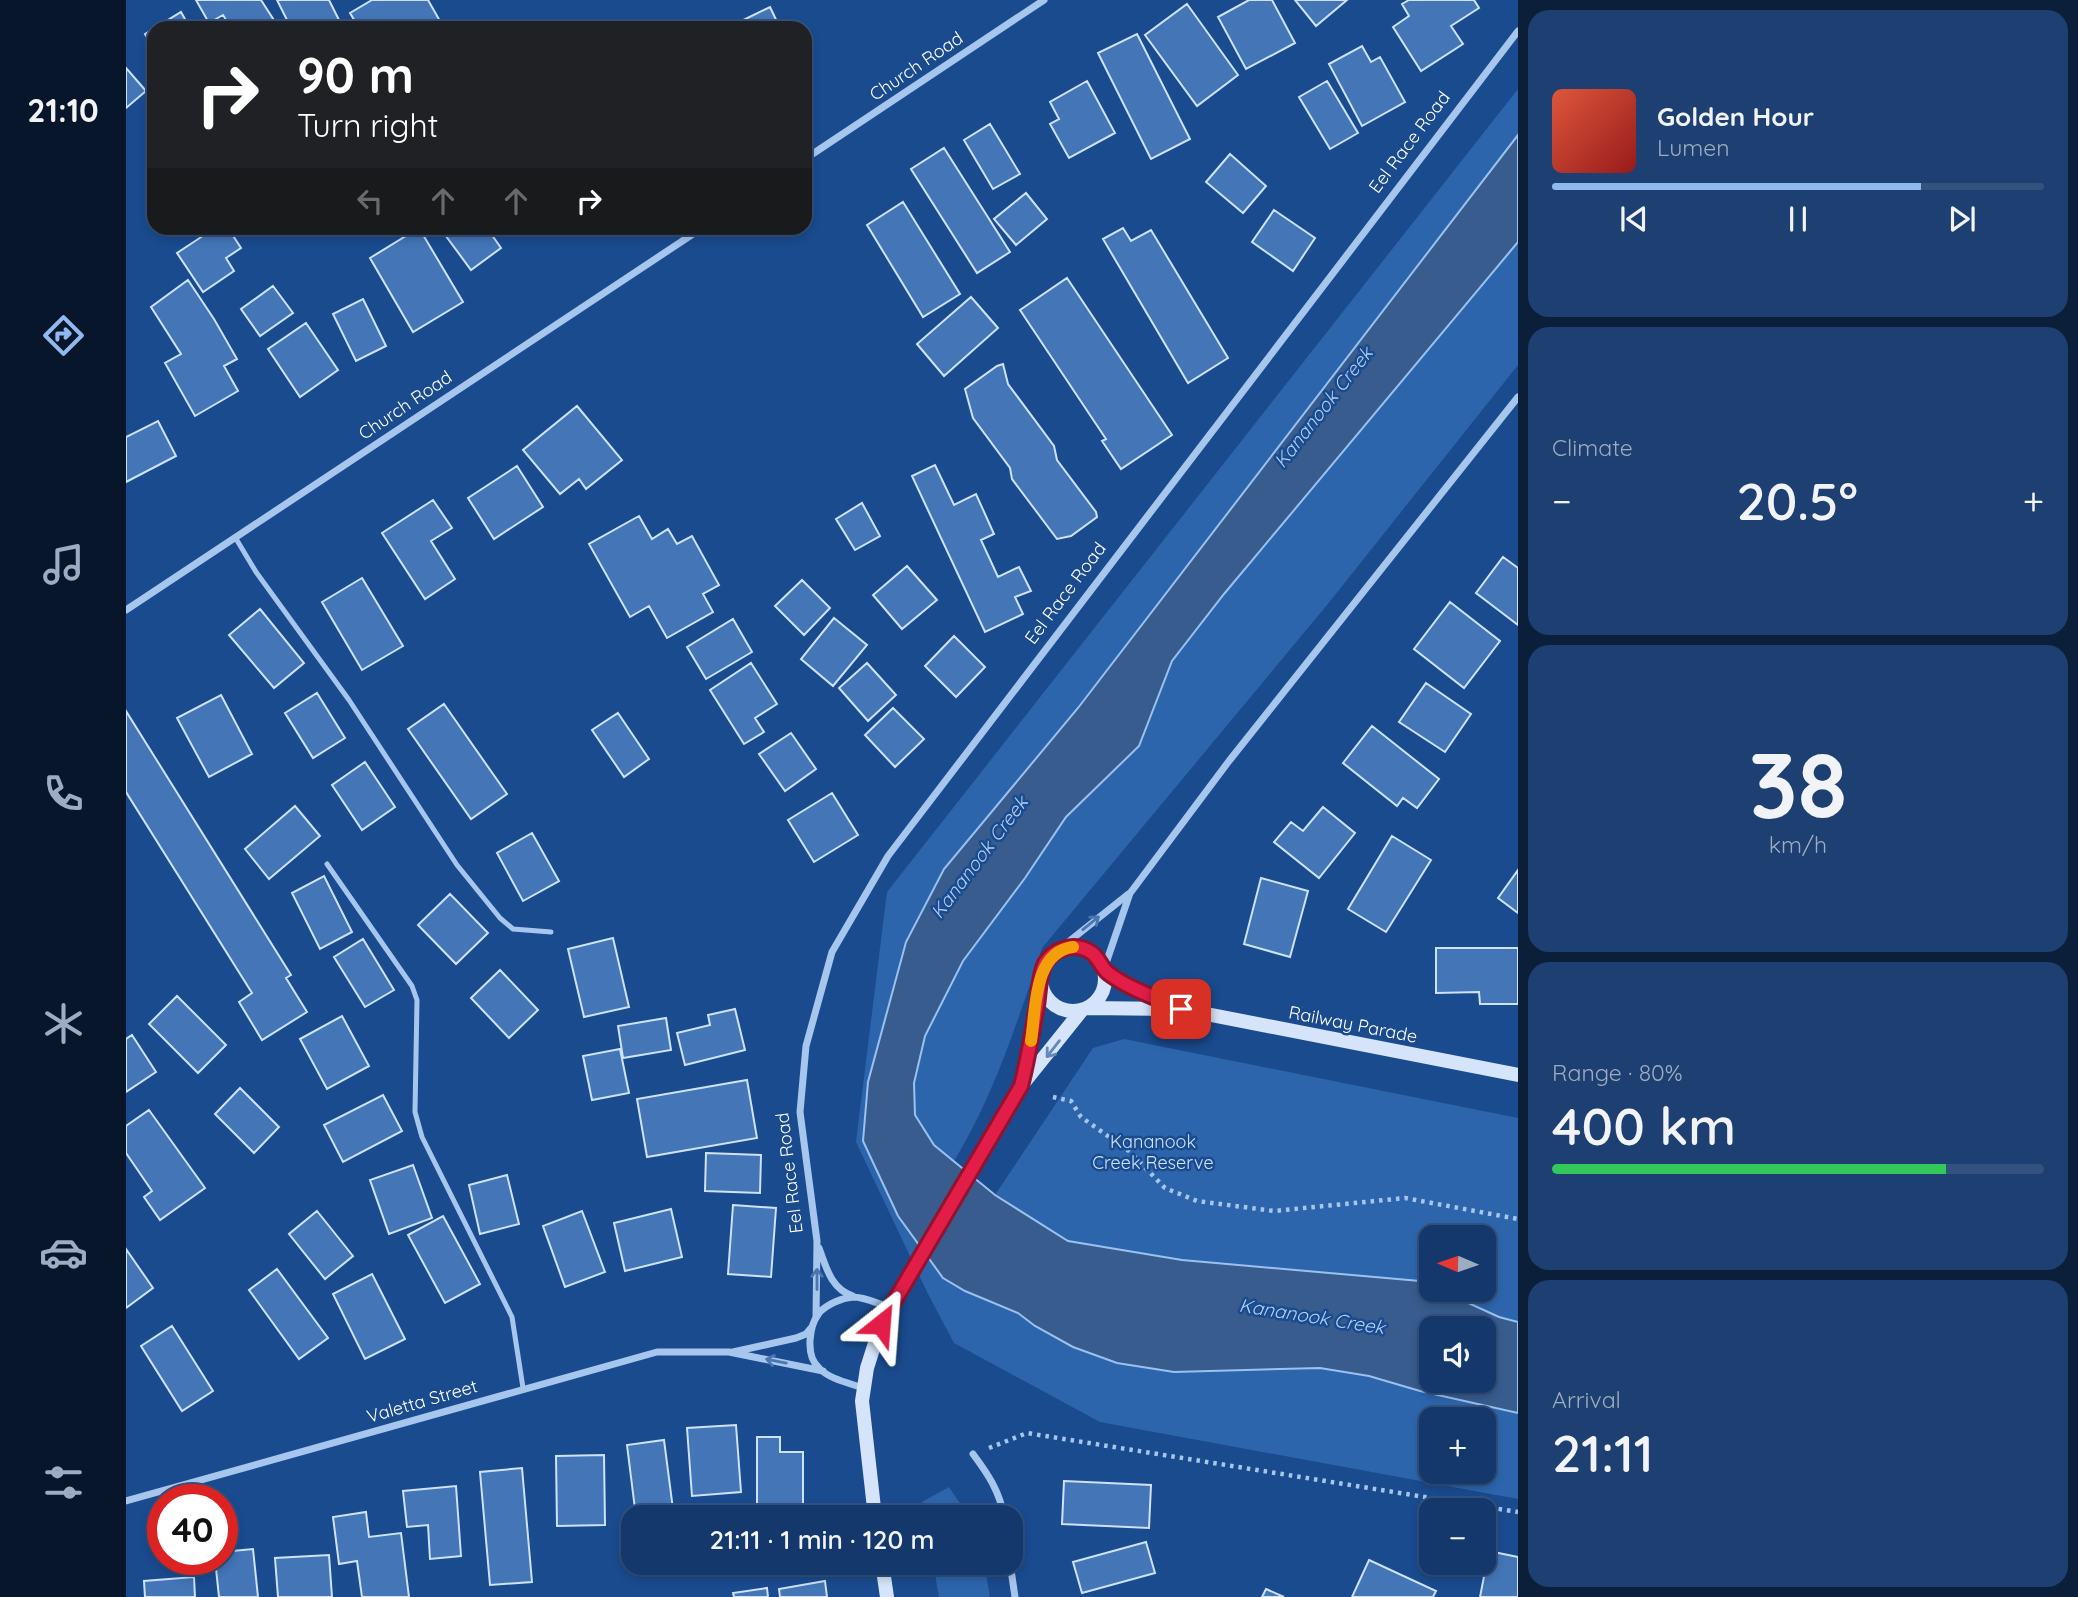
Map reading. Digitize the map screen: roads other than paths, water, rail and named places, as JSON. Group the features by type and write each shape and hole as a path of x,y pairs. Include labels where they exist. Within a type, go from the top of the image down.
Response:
{"street":[{"name":"Church Road","path":"812,154 1044,0"},
{"name":"Eel Race Road","path":"815,1321 817,1241 800,1112 806,1046 832,952 888,856 1518,31"},
{"name":"Church Road","path":"126,610 691,235"},
{"path":"1021,1086 1046,961 1130,892 1229,761 1518,397"},
{"path":"874,1505 864,1425 863,1388 870,1354 889,1307 1021,1086 1085,1009 1103,993 1105,970 1130,892"},
{"path":"1052,955 1064,948 1079,947 1097,957 1105,970"},
{"name":"Railway Parade","path":"1105,970 1138,990 1181,1009"},
{"path":"1041,977 1043,990 1051,1002 1062,1010 1085,1009"},
{"name":"Railway Parade","path":"1085,1009 1181,1009 1518,1075"},
{"name":"Eel Race Road","path":"817,1241 828,1273 836,1286 848,1295 889,1307"},
{"path":"823,1371 814,1362 810,1347 815,1321 823,1309 834,1302 860,1298"},
{"name":"Valetta Street","path":"729,1352 800,1337 808,1332 815,1321"},
{"name":"Valetta Street","path":"126,1501 657,1352 729,1352 823,1371 863,1388"},
{"path":"973,1454 991,1478 1002,1505"},
{"path":"884,1575 887,1597"},
{"path":"1012,1575 1015,1597"}],"lane":[{"path":"235,537 256,572 349,700 457,865 500,918 513,929 551,932"},
{"path":"327,864 417,1000 415,1112 422,1137 512,1317 523,1388"}],"water":[{"name":"Kananook Creek","path":"1518,135 1518,242 1224,594 1172,661 1139,746 1066,817 1025,878 963,961 925,1036 914,1083 915,1115 934,1145 995,1195 1068,1241 1182,1260 1419,1281 1419,1302 1466,1302 1499,1317 1518,1322 1518,1413 1429,1393 1496,1393 1496,1316 1419,1316 1419,1391 1369,1376 1320,1368 1174,1372 1117,1363 1073,1347 1035,1326 1018,1313 965,1291 943,1278 898,1216 863,1141 868,1082 906,942 944,869 1078,708"}],"park label":[{"name":"Kananook Creek Reserve","path":"1153,1151"}]}
